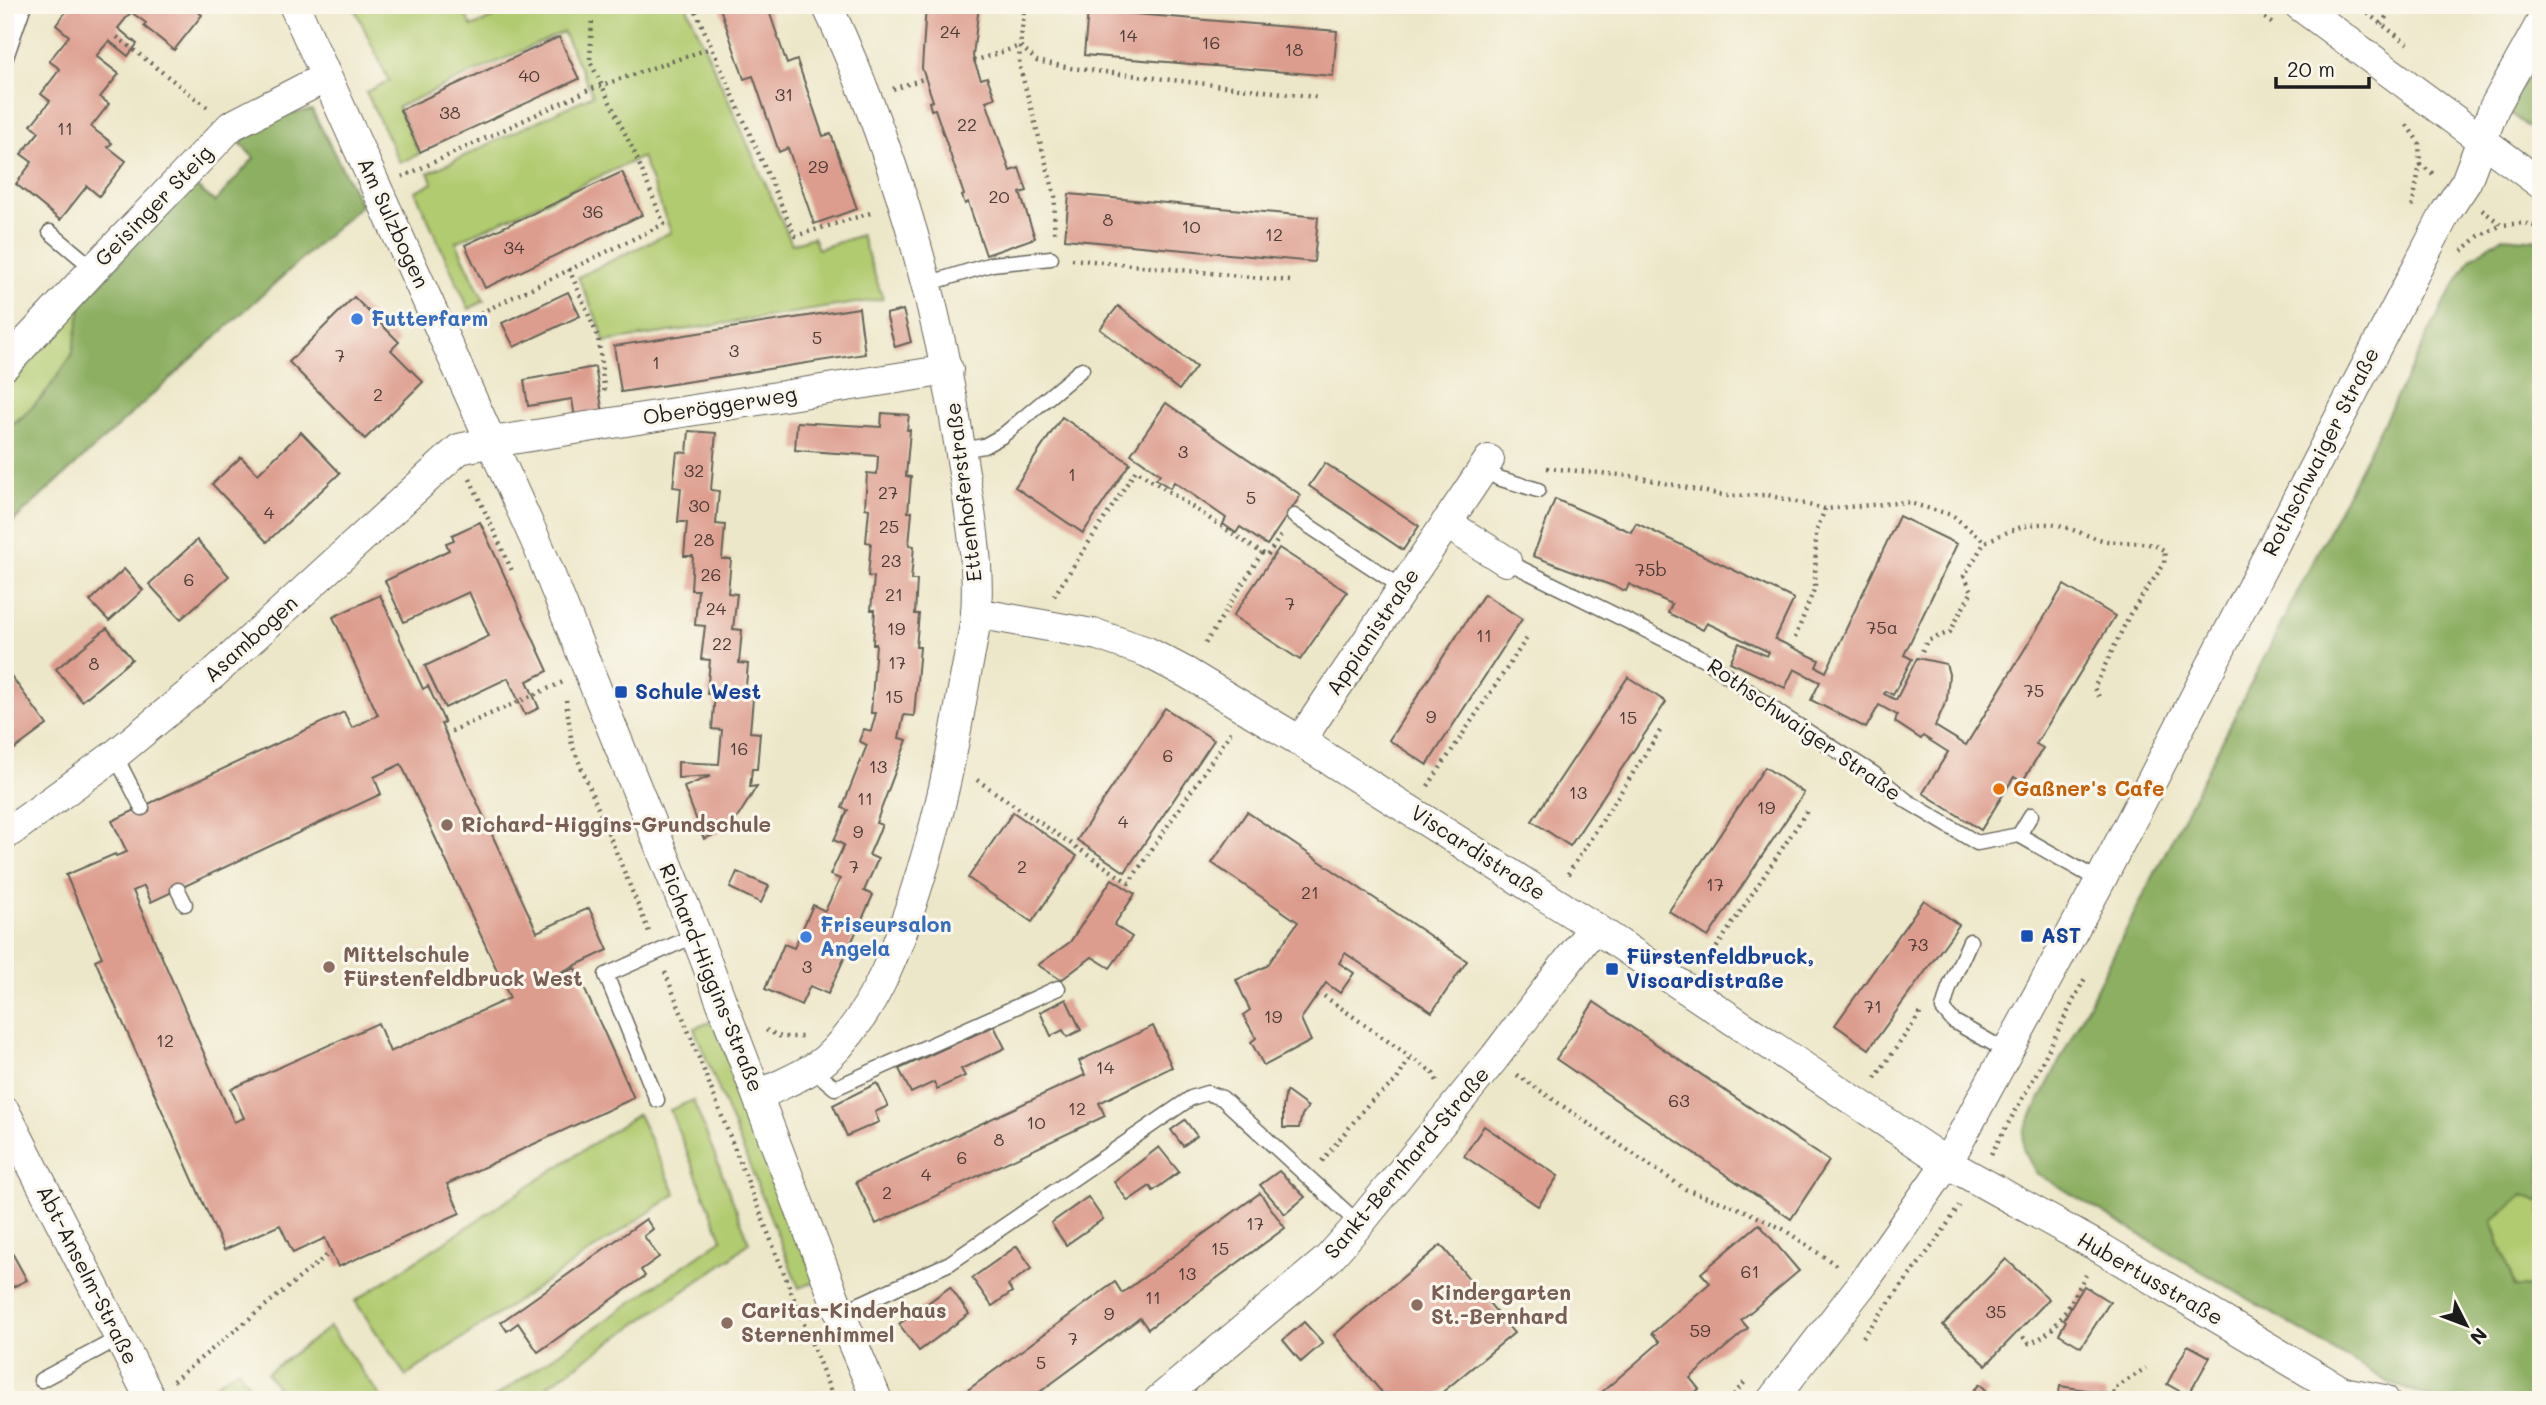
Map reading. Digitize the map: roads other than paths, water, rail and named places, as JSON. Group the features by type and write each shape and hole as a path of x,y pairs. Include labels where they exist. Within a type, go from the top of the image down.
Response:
{"street":[{"name":"Am Sulzbogen","path":"294,5 492,442"},
{"name":"Ettenhoferstraße","path":"758,1096 824,1060 850,1032 894,953 931,841 951,762 976,613 975,560 961,450 948,370 927,284 905,203 849,54 827,5"},
{"path":"2299,5 2482,143 2541,184"},
{"name":"Rothschwaiger Straße","path":"1772,1400 1863,1283 1947,1163 2100,881 2439,225 2466,182 2494,108 2541,23"},
{"name":"Geisinger Steig","path":"5,365 231,126 326,77"},
{"name":"Oberöggerweg","path":"492,442 948,370"},
{"name":"Asambogen","path":"5,835 115,755 212,675 459,449 492,442"},
{"name":"Richard-Higgins-Straße","path":"492,442 539,548 696,935 840,1313 877,1400"},
{"name":"Appianistraße","path":"1300,741 1486,465"},
{"path":"1446,523 1506,561"},
{"name":"Viscardistraße","path":"976,613 1098,635 1147,652 1187,673 1411,810 1594,927 1947,1163"},
{"name":"Sankt-Bernhard-Straße","path":"1159,1400 1328,1259 1495,1057 1594,927"},
{"name":"Abt-Anselm-Straße","path":"5,1112 119,1338 160,1392"},
{"name":"Hubertusstraße","path":"1947,1163 2102,1249 2346,1396 2384,1400"}],"lane":[{"path":"5,60 24,5"},
{"path":"50,232 94,269"},
{"path":"927,284 992,264 1021,267 1051,258"},
{"path":"961,450 984,446 1002,436 1082,369"},
{"path":"1486,465 1499,478 1538,490"},
{"path":"1294,516 1403,588"},
{"name":"Rothschwaiger Straße","path":"1506,561 1706,660 1783,716 1874,774 1907,801 1977,843 2019,835"},
{"path":"115,755 142,808"},
{"path":"2031,815 2019,835 2100,881"},
{"path":"178,890 185,904"},
{"path":"657,1100 606,975 696,935"},
{"path":"1970,941 1949,988 1943,1009 1953,1021 2008,1052"},
{"path":"811,1068 835,1088 1058,988"},
{"path":"840,1313 950,1263 1191,1098 1207,1093 1222,1098 1359,1224"},
{"path":"41,1380 119,1338"}],"place":[{"name":"Futterfarm","path":"357,319"},
{"name":"Schule West","path":"621,692"},
{"name":"Gaßner's Cafe","path":"1999,789"},
{"name":"Richard-Higgins-Grundschule","path":"447,825"},
{"name":"AST","path":"2027,936"},
{"name":"Friseursalon Angela","path":"806,937"},
{"name":"Mittelschule Fürstenfeldbruck West","path":"329,967"},
{"name":"Fürstenfeldbruck, Viscardistraße","path":"1612,969"},
{"name":"Kindergarten St.-Bernhard","path":"1417,1305"},
{"name":"Caritas-Kinderhaus Sternenhimmel","path":"727,1323"}]}
